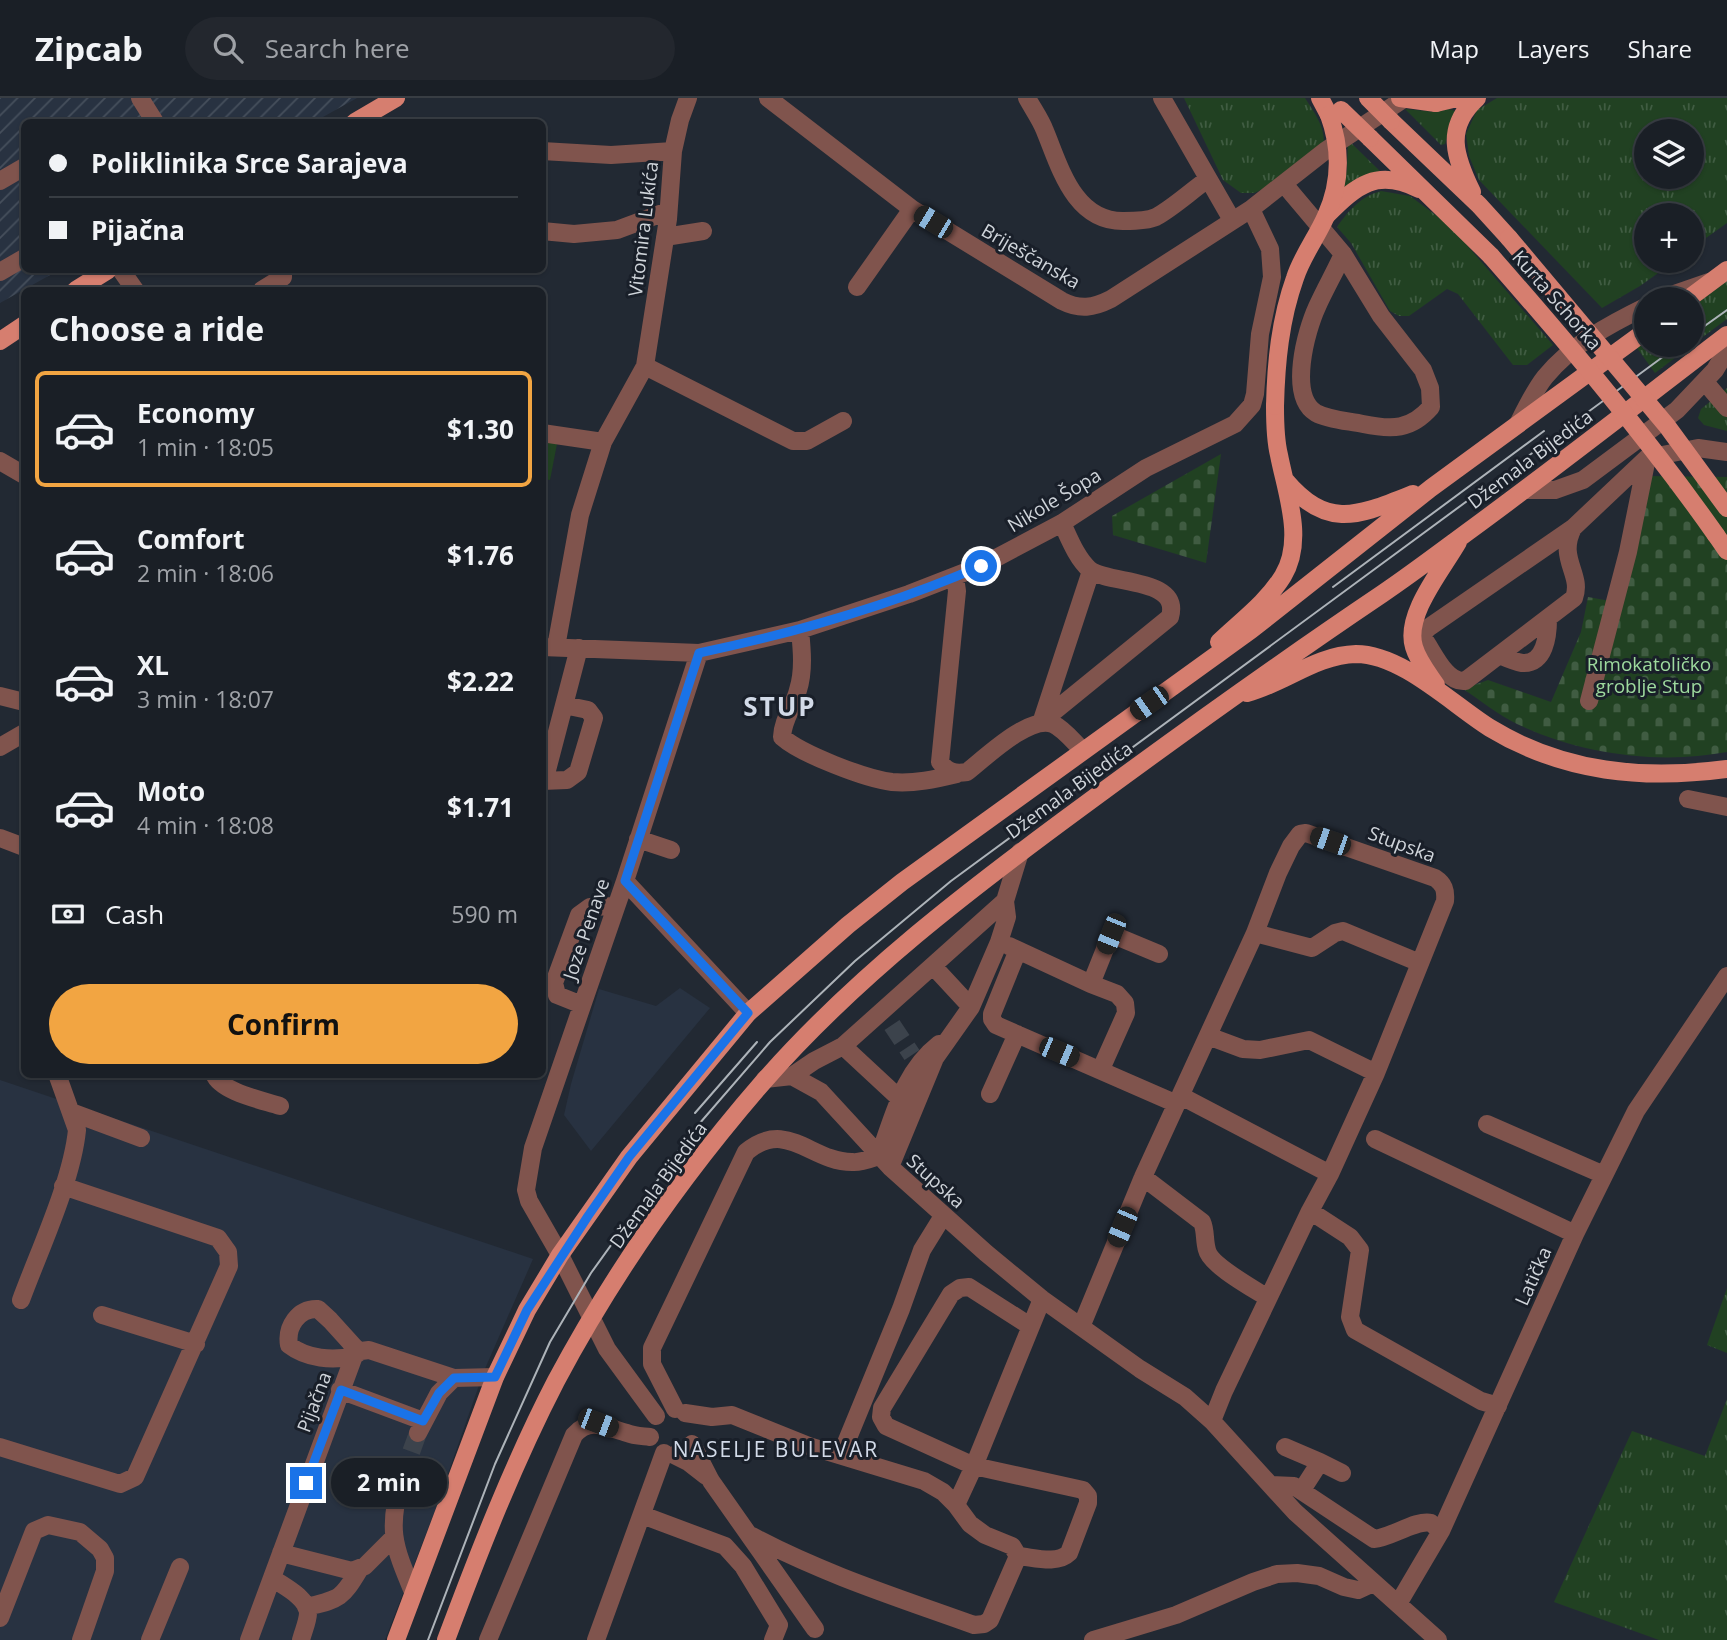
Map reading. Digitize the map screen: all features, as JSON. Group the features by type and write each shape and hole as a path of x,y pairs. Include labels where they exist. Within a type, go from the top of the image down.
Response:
{"main road":[{"path":"360,119 396,98"},
{"path":"1194,671 1216,644 1265,599 1284,575 1292,553 1293,541 1285,480 1278,454 1275,407 1279,340 1295,276 1327,215 1339,163 1333,108 1320,98"},
{"name":"Kurta Schorka","path":"1368,98 1479,205 1509,238 1667,426 1727,508"},
{"path":"1403,98 1436,103 1457,98"},
{"path":"1477,98 1466,108 1455,136 1455,150 1460,168 1479,205"},
{"name":"Kurta Schorka","path":"1333,108 1370,138 1432,196 1491,256 1584,362 1681,485 1727,551"},
{"path":"1327,215 1348,194 1374,180 1388,179 1408,184 1432,196"},
{"path":"1704,287 1727,270"},
{"path":"80,287 100,273"},
{"path":"0,341 21,327"},
{"name":"Džemala Bijedića","path":"446,1640 513,1472 551,1392 591,1320 652,1223 765,1079 867,977 949,906 1232,697 1386,592 1461,537 1727,335"},
{"name":"Džemala Bijedića","path":"396,1640 495,1377 527,1310 561,1255 629,1157 748,1013 891,890 1295,597 1431,488 1634,339"},
{"path":"1285,480 1311,506 1325,512 1343,514 1361,512 1431,488"},
{"path":"1438,688 1419,660 1413,644 1412,630 1422,600 1461,537"},
{"path":"1232,697 1273,684 1315,663 1336,656 1359,654 1378,658 1438,688 1492,729 1526,747 1566,762 1617,772 1657,775 1727,769"}],"street":[{"path":"140,98 153,119"},
{"name":"Vitomira Lukića","path":"549,647 580,515 603,442 645,366 665,237 673,151 688,98"},
{"name":"Briješčanska","path":"768,98 912,209 1062,301 1083,308 1093,307 1111,299 1251,209 1284,184"},
{"path":"1027,98 1045,130 1064,180 1079,201 1098,215 1119,222 1154,218 1208,179"},
{"path":"1162,98 1232,220"},
{"path":"1343,254 1315,309 1300,368 1301,386 1307,403 1315,412 1326,416 1374,426 1400,427 1419,421 1431,407 1430,388 1423,370 1381,316 1343,254 1284,184 1325,151 1403,98"},
{"path":"546,151 611,155 673,151"},
{"path":"0,181 21,169"},
{"path":"857,287 912,209"},
{"name":"Nikole Šopa","path":"549,647 699,653 800,630 955,577 1062,523 1146,468 1235,424 1252,405 1257,384 1260,334 1272,277 1270,249 1251,209"},
{"path":"546,231 574,234 617,230 668,211"},
{"path":"665,237 703,231"},
{"path":"0,272 21,260"},
{"path":"267,287 283,277 283,273"},
{"path":"1695,287 1712,281"},
{"path":"1518,424 1546,376 1604,328 1634,313"},
{"path":"1525,490 1555,490 1583,480 1677,410 1705,382 1727,351"},
{"path":"645,366 793,441 807,441 843,421"},
{"path":"1705,382 1727,408"},
{"path":"546,434 603,442"},
{"path":"1573,528 1566,552 1577,590 1570,603 1465,681 1459,682 1449,676 1423,634 1573,528 1647,458 1698,448 1727,452"},
{"path":"1589,701 1628,552 1647,458"},
{"path":"0,461 21,473"},
{"path":"800,630 802,670 798,692 783,723 782,737 791,745 849,770 891,782 920,781 967,772 1018,733 1041,722 1170,617 1172,608 1160,590 1091,571 1073,548 1062,523"},
{"path":"1041,722 1091,571"},
{"path":"955,577 957,591 940,762 946,771 957,774"},
{"path":"546,766 579,648"},
{"name":"Joze Penave","path":"561,1255 529,1201 526,1190 533,1148 625,881 699,653"},
{"path":"0,696 21,701"},
{"path":"546,779 568,780 578,772 594,718 588,710 564,705"},
{"path":"1041,722 1053,724 1062,730 1082,750"},
{"path":"0,747 21,735"},
{"path":"1688,799 1727,807"},
{"name":"Stupska","path":"1081,1327 1143,1177 1255,933 1291,846 1300,834 1306,833 1427,875 1442,883 1446,891 1445,901 1376,1073 1212,1421"},
{"path":"0,838 21,846"},
{"path":"638,839 671,850"},
{"path":"884,1161 935,1058 971,1007 1007,917 1005,901 1020,852"},
{"path":"625,881 748,1013"},
{"path":"765,1079 792,1076 888,1017 933,966 1005,901"},
{"path":"582,1005 557,995 554,983 579,915 590,907 616,906"},
{"path":"1255,933 1312,948 1343,931 1420,963"},
{"path":"1091,984 1111,934 1159,954"},
{"path":"999,942 1117,994 1125,1003 1126,1013 1101,1069"},
{"path":"1018,950 992,1019 996,1025 1179,1100 1330,1174"},
{"path":"933,966 971,1007"},
{"name":"Latička","path":"1398,1604 1441,1531 1574,1234 1636,1111 1727,976"},
{"path":"884,1161 899,1098 914,1060 924,1056 952,1034"},
{"path":"990,1094 1017,1034"},
{"path":"1208,1036 1243,1049 1260,1051 1309,1040 1376,1073"},
{"path":"843,1046 899,1098"},
{"name":"Stupska","path":"792,1076 821,1092 884,1161 943,1216 1042,1299 1140,1369 1185,1397 1212,1421 1295,1512 1438,1640"},
{"path":"21,1300 63,1186 76,1139 77,1130 58,1078"},
{"path":"216,1078 220,1084 228,1088 280,1106"},
{"path":"71,1112 141,1138"},
{"path":"1487,1124 1604,1175"},
{"path":"711,1481 694,1438 691,1419 680,1411 652,1364 652,1348 746,1152 758,1142 775,1139 796,1142 817,1153 852,1163 884,1161"},
{"path":"1375,1139 1574,1234"},
{"path":"1143,1177 1202,1222 1207,1251 1215,1262 1268,1298"},
{"path":"0,1447 120,1484 135,1477 229,1266 228,1252 218,1238 63,1186"},
{"path":"1310,1211 1350,1237 1360,1250 1350,1317 1355,1330 1481,1401 1498,1406"},
{"path":"841,1455 922,1250 943,1216"},
{"path":"561,1255 607,1349 656,1416"},
{"path":"1018,1556 1057,1560 1069,1553 1088,1503 1088,1496 1083,1490 974,1466 886,1426 881,1417 882,1408 951,1294 960,1288 969,1287 1030,1326"},
{"path":"956,1504 1042,1299"},
{"path":"102,1315 196,1345"},
{"name":"Pijačna","path":"249,1640 341,1390 357,1354 369,1350 454,1378 495,1377"},
{"path":"341,1390 421,1427 439,1393 454,1378"},
{"path":"815,1629 711,1481 688,1462 655,1447 650,1437 650,1425 656,1416 662,1412 680,1411 712,1417 732,1415 809,1446 924,1481 943,1492 956,1504 970,1524 985,1535 1012,1546 1018,1556"},
{"path":"669,1454 684,1452 712,1417"},
{"path":"488,1640 574,1435 580,1428 598,1423 631,1435 650,1437"},
{"path":"1285,1447 1342,1473"},
{"path":"596,1640 642,1515 669,1454"},
{"path":"1302,1490 1320,1462"},
{"path":"402,1478 394,1504 393,1538 413,1592"},
{"path":"1271,1485 1294,1486 1302,1490 1374,1539 1426,1523 1432,1523 1441,1531"},
{"path":"642,1515 725,1546 743,1566 779,1625 773,1640"},
{"path":"0,1618 34,1531 48,1525 80,1532 100,1549 105,1558 105,1571 81,1640"},
{"path":"752,1536 828,1572 974,1625 984,1625 990,1620 1018,1556"},
{"path":"306,1607 341,1597 359,1570 393,1538"},
{"path":"281,1553 352,1572 359,1570"},
{"path":"150,1640 180,1567"},
{"path":"1093,1640 1176,1615 1277,1574 1319,1576 1358,1590 1373,1583"},
{"path":"272,1578 300,1598 306,1607 308,1614 301,1640"}],"shaded area":[{"path":"0,98 357,98 319,119 21,119 21,273 54,273 29,287 21,287 21,291 0,303"},
{"path":"680,988 710,1008 591,1151 564,1115 599,989 656,1006"},
{"path":"0,1080 533,1259 484,1371 436,1508 385,1640 0,1640"}],"green space":[{"path":"1184,98 1305,98 1320,124 1324,142 1265,188 1254,193 1241,193 1223,180"},
{"path":"1497,98 1727,98 1727,223 1704,239 1704,203 1634,203 1634,273 1658,273 1602,308 1479,180 1469,156 1466,134 1477,110"},
{"path":"1405,109 1455,111 1445,144 1441,145"},
{"path":"1348,140 1380,171 1353,181 1346,188 1343,185 1347,170"},
{"path":"1381,191 1410,196 1445,222 1553,345 1527,365 1513,365 1458,294 1447,289 1409,316 1399,316 1390,311 1351,243 1337,227 1356,205"},
{"path":"1727,281 1727,319 1704,336 1704,298"},
{"path":"1643,357 1676,357 1655,373"},
{"path":"1727,388 1727,431 1704,425 1698,418 1701,409"},
{"path":"546,437 558,439 550,480 546,479"},
{"path":"1221,454 1206,563 1113,535 1112,516"},
{"name":"Rimokatoličko groblje Stup","path":"1646,476 1727,477 1727,752 1701,756 1647,757 1567,743 1517,724 1463,689 1488,680 1551,702 1581,632 1588,597 1616,602"},
{"path":"1727,1288 1727,1353 1707,1345"},
{"path":"1727,1399 1727,1640 1659,1640 1554,1602 1632,1431 1705,1456"}],"tunnel":[{"path":"892,1025 912,1055"},
{"path":"402,1477 418,1433"}],"tram line":[{"path":"1704,326 1727,310"},
{"path":"428,1640 495,1464 550,1342 591,1273 693,1131 770,1042 855,961 951,881 1663,357"},
{"path":"1333,587 1544,431"},
{"path":"695,1113 757,1042"}],"district":[{"name":"STUP","path":"780,707"},
{"name":"NASELJE BULEVAR","path":"776,1450"}],"route":[{"path":"306,1483 341,1390 423,1421 439,1393 454,1378 495,1377 527,1310 561,1255 629,1157 748,1013 625,881 699,653 800,630 909,594 981,566"}]}
